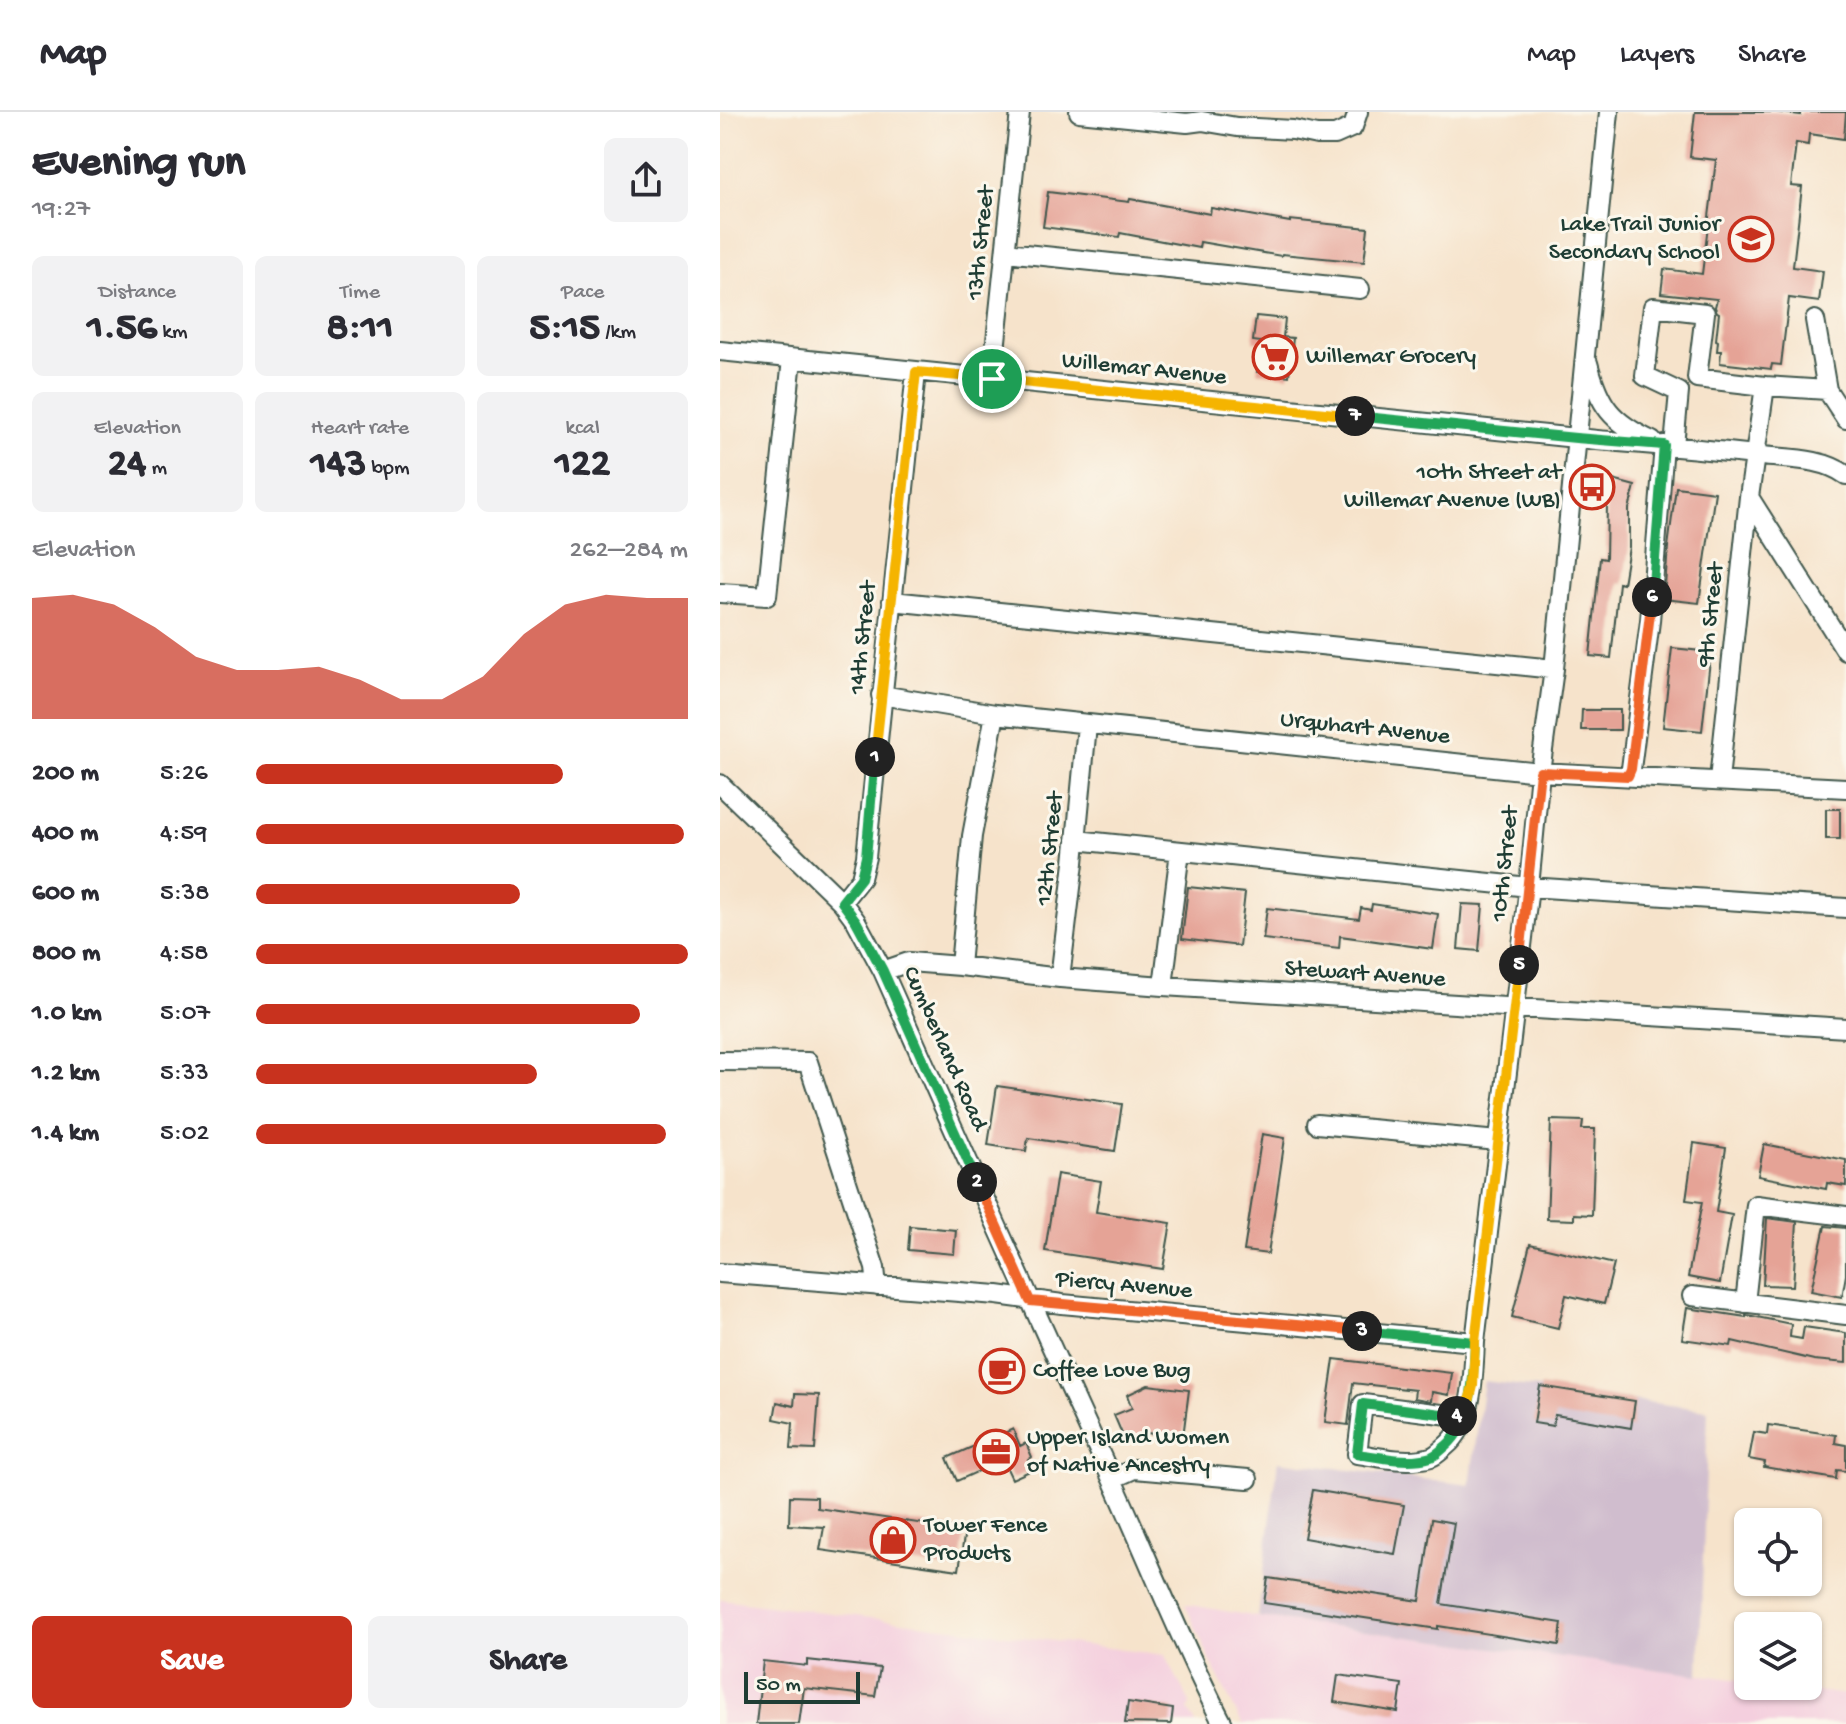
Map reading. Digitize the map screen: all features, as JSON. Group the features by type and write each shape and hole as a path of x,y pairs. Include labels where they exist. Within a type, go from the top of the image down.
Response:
{"street":[{"name":"13th Street","path":"992,379 1020,112"},
{"path":"1079,112 1187,123 1202,121 1317,135 1335,135 1353,127 1358,112"},
{"name":"10th Street","path":"1465,1417 1473,1386 1475,1342 1554,669 1609,112"},
{"path":"1006,252 1360,289"},
{"path":"1679,392 1645,376 1653,307 1705,313 1697,378"},
{"path":"1815,320 1827,390 1846,419"},
{"path":"1585,349 1594,387 1602,403 1623,425 1665,445"},
{"name":"Willemar Avenue","path":"720,351 1665,445 1830,466 1846,475"},
{"path":"720,593 767,596 792,359"},
{"name":"14th Street","path":"842,902 861,878 866,857 916,372"},
{"path":"1628,776 1650,621 1665,445 1679,392 1697,378 1827,390"},
{"name":"9th Street","path":"1719,780 1749,497 1765,386"},
{"path":"1749,497 1846,651"},
{"path":"892,601 1554,669"},
{"name":"Urquhart Avenue","path":"881,695 1087,725 1540,772 1846,787"},
{"path":"960,966 972,836 995,714"},
{"name":"12th Street","path":"1060,978 1087,725"},
{"name":"Cumberland Road","path":"720,784 842,902 883,971 1181,1639 1223,1724"},
{"path":"1076,840 1529,887 1846,908"},
{"path":"1163,986 1180,851"},
{"name":"Stewart Avenue","path":"883,971 909,962 1163,986 1846,1028"},
{"path":"720,1061 808,1062 875,1268 877,1286"},
{"path":"1317,1124 1498,1141"},
{"path":"1745,1303 1756,1205 1846,1216"},
{"name":"Piercy Avenue","path":"720,1273 997,1295 1030,1301 1475,1342"},
{"path":"1692,1296 1846,1315"},
{"path":"1363,1404 1465,1417 1454,1439 1434,1456 1409,1460 1357,1454 1363,1404"},
{"path":"1112,1479 1134,1469 1248,1479"}],"shaded area":[{"path":"1484,1381 1708,1410 1699,1675 1258,1617 1278,1461 1470,1485"},
{"path":"720,1599 1165,1655 1190,1703 1188,1710 1196,1724 720,1724"},
{"path":"1185,1604 1258,1617 1734,1679 1734,1700 1822,1700 1822,1692 1846,1695 1846,1724 1242,1724"}],"building":[{"name":"Lake Trail Junior Secondary School","path":"1695,112 1801,115 1801,112 1846,112 1844,139 1809,134 1808,145 1796,143 1791,186 1802,187 1793,267 1823,271 1819,302 1789,298 1781,365 1772,364 1771,369 1720,363 1721,351 1717,351 1716,340 1717,299 1661,293 1664,269 1702,274 1716,160 1690,157"},
{"path":"1048,192 1129,202 1130,199 1210,214 1211,208 1290,222 1368,228 1364,262 1281,256 1200,242 1199,248 1120,233 1119,237 1043,227"},
{"name":"Willemar Grocery","path":"1256,316 1285,319 1283,337 1293,338 1289,376 1257,372 1261,342 1253,341"},
{"path":"1613,480 1635,486 1629,509 1629,547 1623,584 1619,583 1611,658 1590,656 1600,558 1606,559 1607,504"},
{"path":"1676,487 1715,492 1699,603 1664,599"},
{"path":"1672,648 1711,652 1702,731 1663,727"},
{"path":"1582,710 1620,710 1620,730 1581,730"},
{"path":"1826,809 1840,809 1840,839 1826,839"},
{"path":"1188,887 1245,893 1239,946 1182,939"},
{"path":"1372,904 1438,914 1433,949 1340,936 1339,948 1263,939 1267,908 1359,919 1361,908 1371,910"},
{"path":"1462,904 1483,905 1479,951 1458,949"},
{"path":"997,1086 1122,1104 1115,1151 1028,1138 1026,1151 988,1145"},
{"path":"1551,1120 1583,1121 1582,1129 1595,1129 1592,1215 1574,1214 1574,1220 1547,1219"},
{"path":"1262,1134 1285,1138 1268,1254 1244,1251"},
{"path":"1694,1143 1726,1148 1716,1212 1732,1215 1720,1283 1688,1277 1702,1202 1686,1200"},
{"path":"1764,1144 1846,1160 1846,1186 1827,1183 1826,1189 1758,1176"},
{"path":"1057,1174 1101,1181 1096,1212 1171,1223 1163,1269 1045,1251"},
{"path":"1767,1218 1797,1222 1793,1286 1763,1285"},
{"path":"910,1226 956,1230 954,1254 908,1250"},
{"path":"1825,1226 1846,1228 1846,1275 1842,1297 1811,1291"},
{"path":"1530,1244 1614,1264 1604,1304 1566,1295 1558,1328 1512,1317"},
{"path":"1687,1308 1791,1324 1790,1337 1802,1339 1804,1327 1846,1333 1846,1363 1814,1360 1732,1341 1731,1346 1682,1339"},
{"path":"1334,1359 1452,1373 1449,1395 1432,1392 1431,1401 1414,1398 1415,1390 1353,1383 1348,1425 1325,1422"},
{"path":"1148,1385 1189,1390 1183,1437 1146,1433 1125,1441 1114,1415 1132,1408 1127,1395"},
{"path":"1540,1386 1635,1401 1631,1428 1555,1415 1553,1426 1534,1423"},
{"path":"795,1394 819,1395 815,1450 791,1449 793,1423 774,1419 777,1402 794,1406"},
{"path":"1768,1425 1836,1435 1835,1443 1846,1445 1846,1471 1837,1470 1836,1479 1764,1467 1765,1462 1749,1459 1754,1432 1767,1434"},
{"name":"Upper Island Women of Native Ancestry","path":"1013,1429 1020,1446 1026,1443 1032,1457 1028,1460 1032,1470 1012,1479 1003,1460 957,1481 947,1458"},
{"path":"1313,1490 1404,1505 1395,1554 1304,1538"},
{"name":"Tower Fence Products","path":"790,1496 817,1497 817,1508 965,1530 959,1570 820,1550 824,1527 789,1525"},
{"path":"1432,1519 1454,1523 1441,1604 1562,1623 1559,1645 1264,1603 1268,1578 1420,1601"},
{"path":"807,1660 880,1668 875,1696 804,1688 799,1724 756,1724 763,1661 807,1666"},
{"path":"1338,1675 1402,1684 1398,1712 1334,1702"},
{"path":"1128,1702 1173,1709 1171,1724 1125,1723"}],"place":[{"name":"Lake Trail Junior Secondary School","path":"1751,239"},
{"name":"Willemar Grocery","path":"1275,357"},
{"name":"10th Street at Willemar Avenue (WB)","path":"1592,487"},
{"name":"Coffee Love Bug","path":"1002,1371"},
{"name":"Upper Island Women of Native Ancestry","path":"996,1452"},
{"name":"Tower Fence Products","path":"893,1540"}],"route":[{"path":"992,379 916,372 866,857 861,878 842,902 883,971 1030,1301 1475,1342 1473,1386 1465,1417 1454,1439 1434,1456 1409,1460 1357,1454 1363,1404 1465,1417 1473,1386 1475,1342 1540,772 1628,776 1631,769 1650,621 1664,445 992,379"}]}
